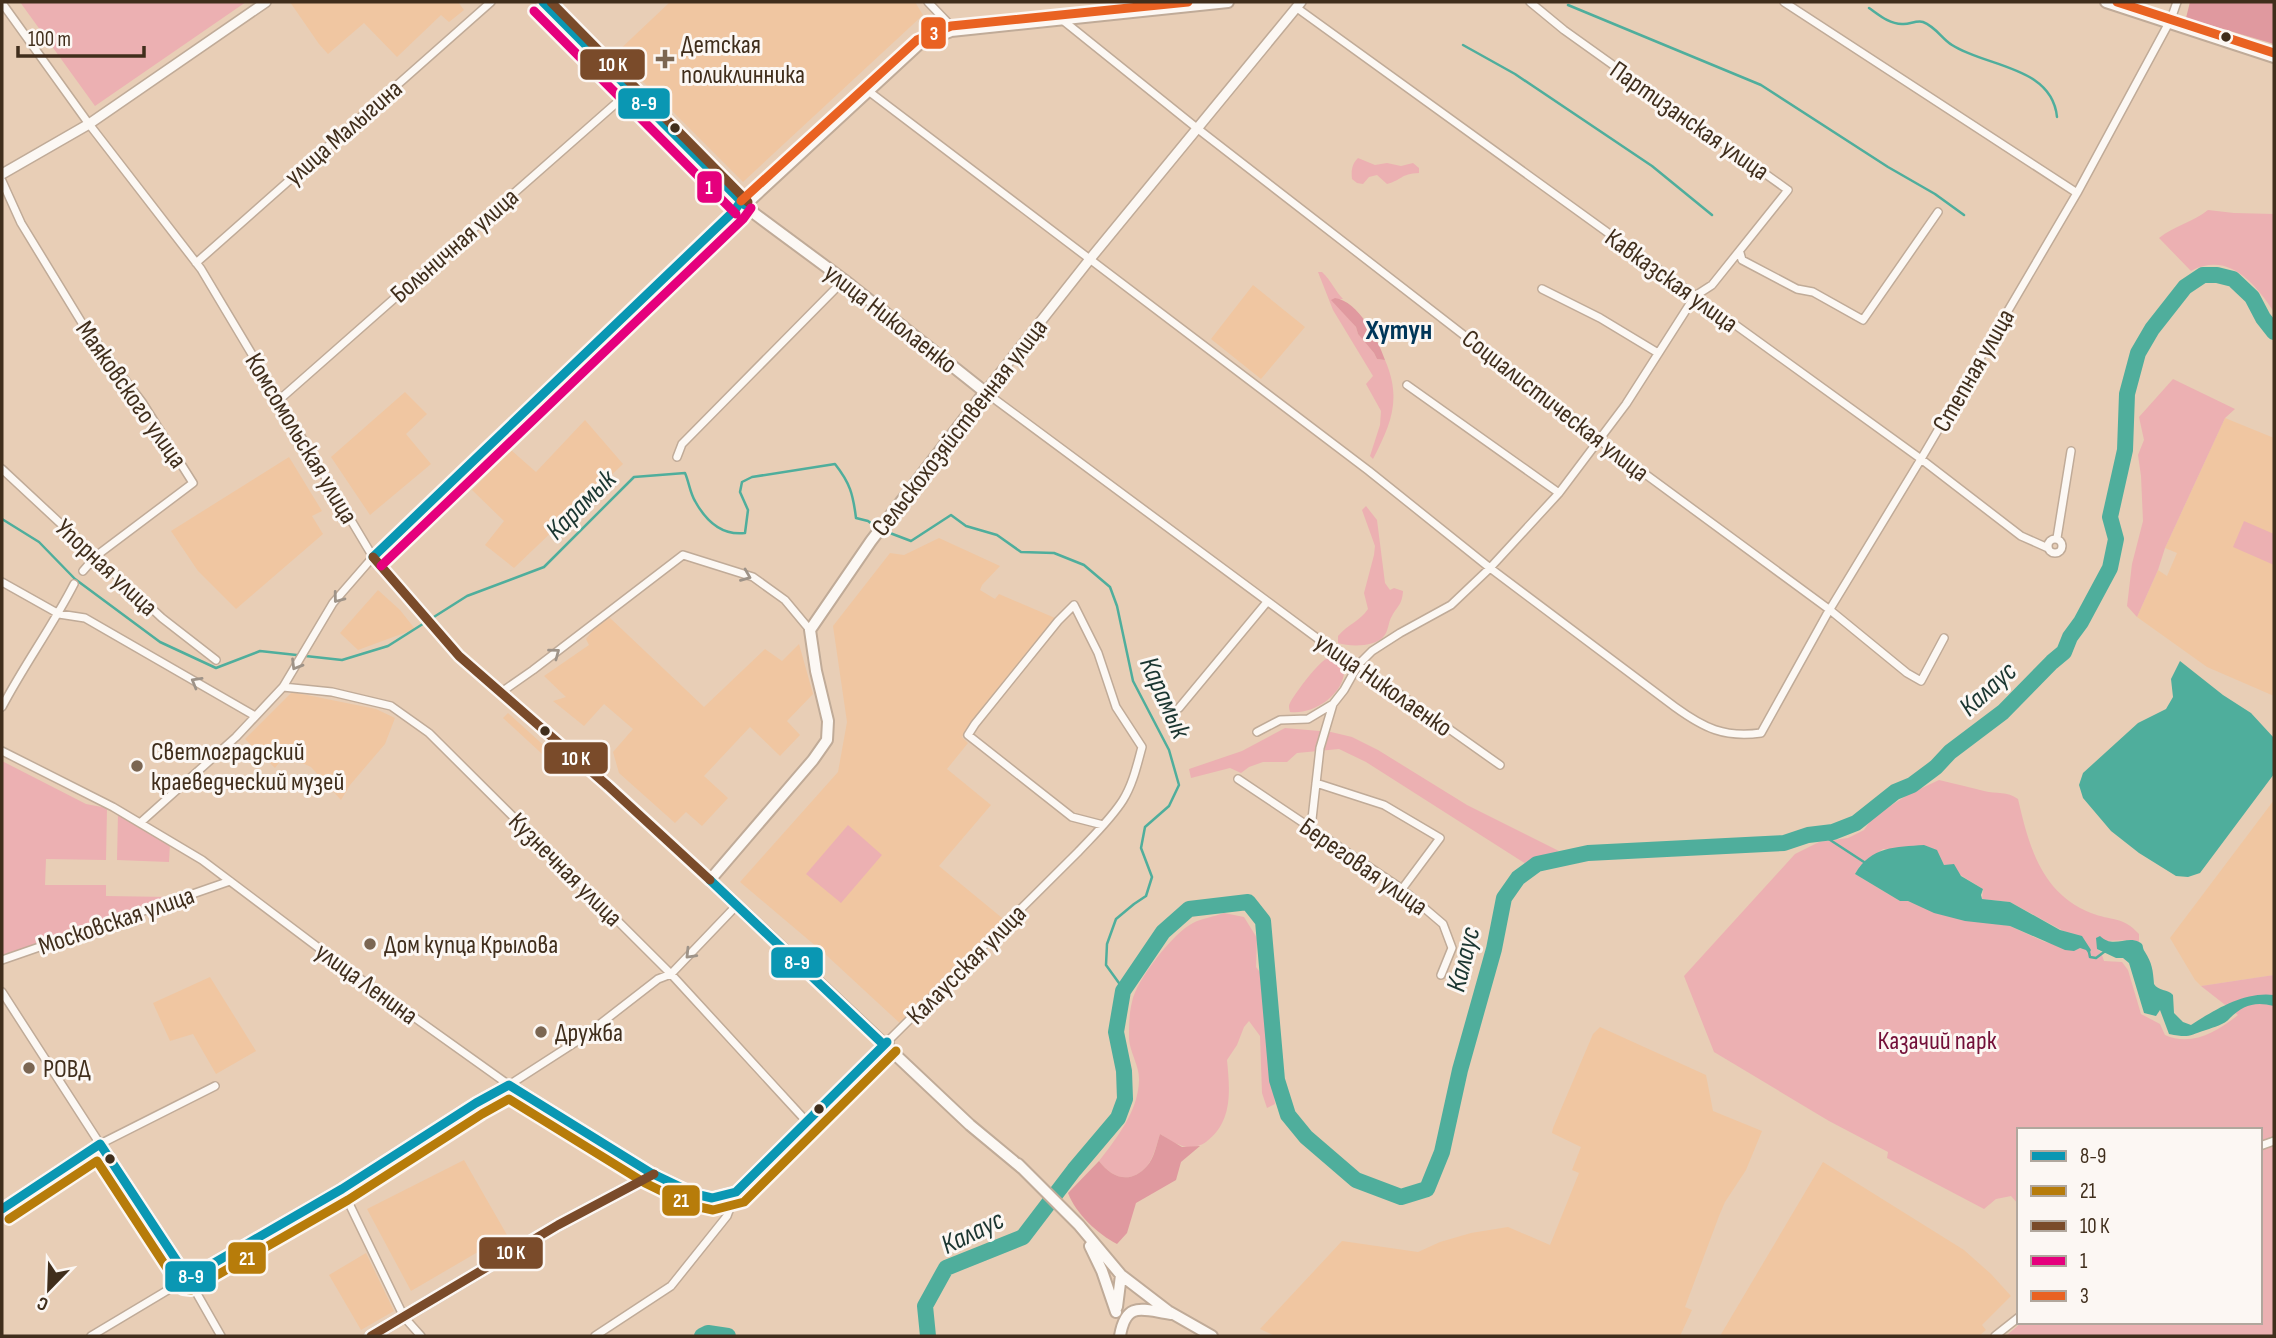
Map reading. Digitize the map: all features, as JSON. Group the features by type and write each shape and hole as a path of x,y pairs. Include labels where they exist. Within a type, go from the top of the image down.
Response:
{"main road":[{"name":"улица Николаенко","path":"543,2 742,203 985,392"},
{"name":"улица Николаенко","path":"551,2 742,203"},
{"path":"866,89 919,44 951,31 1188,2"},
{"path":"742,203 917,40 951,26 1228,2"},
{"path":"2106,2 2274,55"},
{"path":"2117,2 2170,21"},
{"name":"Сельскохозяйственная улица","path":"810,630 871,541 985,392"},
{"path":"710,880 827,740 828,721 810,630"},
{"name":"Комсомольская улица","path":"710,880 970,1125 1023,1168 1079,1225"},
{"name":"Калаусская улица","path":"736,1192 887,1044"},
{"path":"2,1209 100,1144 188,1278 342,1189 475,1103 509,1085"},
{"name":"улица Ленина","path":"509,1085 654,1174 695,1194 712,1198 736,1192"},
{"path":"370,1336 558,1225 654,1174"},
{"path":"1079,1225 1121,1275 1174,1314 1212,1336"},
{"path":"1079,1225 1096,1256 1116,1312"},
{"path":"1118,1336 1116,1312 1121,1275"},
{"path":"1118,1336 1128,1314 1138,1308 1174,1314"}],"street":[{"path":"2,174 89,124 266,2"},
{"name":"улица Малыгина","path":"196,263 491,2"},
{"path":"928,2 951,26"},
{"name":"Партизанская улица","path":"1311,828 1320,748 1333,704 1359,665 1372,651 1451,605 1490,568 1559,493 1626,404 1695,296 1712,285 1788,190 1564,30 1530,2"},
{"path":"1784,2 2077,192"},
{"name":"Степная улица","path":"1490,568 1696,722 1727,734 1744,736 1761,733 1830,610 2077,192 2170,21 2177,2"},
{"name":"Комсомольская улица","path":"2,3 89,124 196,263 228,312 373,557 459,656 608,786 710,880"},
{"name":"Сельскохозяйственная улица","path":"985,392 1090,259 1299,5"},
{"name":"Кавказская улица","path":"1299,5 2021,536 2048,548"},
{"name":"Социалистическая улица","path":"1058,17 1198,129 1600,440 1830,610 1906,673 1921,681 1944,638"},
{"path":"866,89 1369,471 1490,568"},
{"name":"Больничная улица","path":"279,400 630,91"},
{"name":"Маяковского улица","path":"2,181 21,223 82,323 142,402 193,483 96,556 83,571"},
{"path":"140,823 236,737 283,687 333,603 373,557 742,203"},
{"path":"1740,253 1742,260 1781,282 1813,292 1863,320 1938,212"},
{"path":"677,457 682,444 844,280"},
{"path":"1542,289 1600,318 1658,353"},
{"path":"1407,385 1559,493"},
{"name":"улица Николаенко","path":"985,392 1267,602 1500,765"},
{"path":"2057,538 2050,541 2048,548 2054,553 2060,552 2063,545 2057,538 2071,451"},
{"name":"Упорная улица","path":"2,469 162,618 216,660"},
{"path":"500,693 683,555 753,577 785,600 810,630"},
{"path":"2,582 59,614 86,618 255,716"},
{"path":"2,707 59,614 74,584"},
{"path":"1179,708 1267,602"},
{"name":"Калаусская улица","path":"887,1044 1103,825 1123,800 1135,774 1142,747 1116,708 1098,653 1074,606 1058,621 968,735 1072,817 1103,825"},
{"name":"Кузнечная улица","path":"283,687 332,692 391,706 429,733 671,974 807,1122"},
{"path":"1257,732 1280,720 1308,719 1333,704"},
{"name":"улица Ленина","path":"2,751 113,807 202,860 348,970 509,1085"},
{"name":"Береговая улица","path":"1238,779 1402,889 1443,924 1452,948 1441,975"},
{"path":"1316,783 1384,805 1440,838 1402,889"},
{"name":"Московская улица","path":"2,960 230,881"},
{"path":"509,1085 582,1038 658,979 671,974 737,905"},
{"path":"2,992 100,1144 215,1086"},
{"path":"342,1189 404,1317 421,1336"},
{"name":"Калаусская улица","path":"595,1336 671,1286 727,1216 736,1192"},
{"path":"91,1336 188,1278 221,1336"},
{"path":"1995,1336 2017,1319"}],"shaded area":[{"path":"290,2 458,2 464,10 449,22 441,15 397,57 364,23 328,54"},
{"path":"670,2 915,2 923,15 743,182 615,54"},
{"path":"2190,2 2274,3 2274,44 2186,18"},
{"path":"1253,285 1305,327 1261,379 1211,339"},
{"path":"1335,298 1352,306 1359,313 1372,332 1385,360 1377,359 1358,334 1356,327 1331,300"},
{"path":"405,392 427,414 406,434 431,464 370,515 331,457"},
{"path":"2225,418 2274,438 2274,696 2207,667 2137,617 2158,570 2167,576 2177,553 2165,548"},
{"path":"585,420 623,464 514,568 485,545 504,521 472,490 511,450 536,472"},
{"path":"289,457 322,511 312,516 323,534 236,609 198,571 171,531"},
{"path":"939,538 1000,566 980,590 995,599 999,594 1055,618 973,720 962,737 968,743 947,769 991,805 939,866 1007,922 904,1027 824,953 740,882 838,772 847,722 833,626 890,553 904,555"},
{"path":"378,590 400,610 415,629 358,650 340,633"},
{"path":"609,617 704,707 765,649 782,661 799,644 813,694 787,721 800,735 780,756 750,727 704,776 728,798 702,826 686,812 675,823 619,773 613,752 633,729 604,704 584,726 553,701 566,697 544,676 589,645 586,639"},
{"path":"292,692 376,709 395,718 385,744 350,785 341,800 311,767 285,755 275,768 245,739"},
{"path":"508,713 571,770 566,776 503,718"},
{"path":"2274,800 2274,975 2201,986 2170,938"},
{"path":"210,977 256,1051 216,1074 193,1034 170,1041 153,1003"},
{"path":"1600,1027 1706,1075 1713,1111 1762,1131 1746,1170 1719,1216 1685,1307 1692,1310 1680,1336 1275,1336 1260,1329 1342,1241 1418,1252 1471,1233 1508,1227 1550,1245 1579,1173 1572,1170 1581,1147 1552,1133 1553,1128 1593,1034"},
{"path":"1160,1134 1182,1147 1200,1146 1181,1162 1176,1180 1136,1203 1127,1233 1117,1244 1088,1223 1068,1193 1099,1161 1110,1172 1121,1177 1134,1176 1141,1172 1152,1159"},
{"path":"464,1160 507,1235 411,1291 367,1209"},
{"path":"1823,1162 1964,1250 1991,1274 2011,1296 1982,1325 1986,1330 1979,1336 1720,1336"},
{"path":"366,1253 394,1311 361,1330 329,1275"}],"green space":[{"path":"20,2 246,2 95,106"},
{"path":"1358,158 1375,165 1387,163 1401,166 1413,163 1419,168 1419,173 1387,184 1377,175 1369,177 1363,184 1357,183 1352,179 1352,173"},
{"path":"2208,210 2274,214 2274,312 2240,274 2217,265 2191,271 2159,238"},
{"path":"1318,272 1325,275 1343,299 1332,300 1356,327 1358,334 1377,359 1385,360 1390,374 1393,387 1392,411 1373,459 1370,456 1380,425 1381,411 1366,384 1373,376 1333,310"},
{"path":"2173,379 2235,409 2225,418 2165,548 2137,617 2127,606 2132,564 2143,521 2138,455 2144,440 2139,417"},
{"path":"1366,506 1377,520 1385,583 1390,590 1394,588 1403,591 1401,602 1391,618 1386,634 1380,640 1362,645 1343,644 1338,643 1338,636 1368,609 1364,593 1375,546 1362,510"},
{"path":"2244,521 2274,534 2274,565 2233,547"},
{"path":"1328,658 1337,663 1344,673 1338,689 1316,707 1290,712 1289,704 1298,691"},
{"path":"1285,728 1331,732 1352,737 1467,805 1559,851 1526,864 1366,762 1339,749 1297,753 1287,762 1263,762 1241,773 1230,768 1191,778 1189,769 1242,751"},
{"path":"2,761 86,804 107,808 106,860 46,859 45,885 106,885 106,896 170,897 2,957"},
{"name":"Казачий парк","path":"1939,780 2014,796 2018,799 2033,850 2049,881 2074,904 2091,913 2128,924 2139,934 2139,942 2105,941 2097,949 2104,961 2122,962 2128,970 2141,1014 2160,1024 2165,1035 2184,1039 2203,1036 2238,1015 2201,986 2274,975 2274,1336 2006,1336 2020,1324 2262,1324 2262,1128 2017,1128 2017,1203 2011,1196 1996,1199 1984,1209 1887,1158 1888,1152 1829,1121 1714,1052 1684,976 1795,854 1819,842 1848,838 1864,830 1873,817 1909,794","holes":["1883,849 1936,850 1944,865 1983,889 1982,899 2010,902 2067,933 2091,950 2045,942 2010,926 1900,901 1855,874 1860,866"]},
{"path":"118,813 170,844 169,862 117,860"},
{"path":"848,825 882,855 841,903 806,874"},
{"path":"1224,913 1244,917 1257,938 1256,967 1262,975 1275,1104 1267,1108 1262,1093 1260,1036 1249,1021 1227,1060 1228,1105 1215,1134 1203,1144 1190,1147 1177,1144 1160,1134 1151,1159 1141,1172 1128,1177 1115,1175 1099,1161 1125,1124 1138,1092 1139,1076 1129,1039 1130,1011 1135,993 1148,970 1176,936 1197,921"}],"water":[{"path":"2180,661 2251,713 2274,738 2274,774 2200,873 2188,877 2176,876 2139,853 2111,831 2083,798 2079,785 2083,773 2138,723 2166,709 2173,697 2171,679"},
{"path":"1924,845 1937,850 1944,865 1954,864 1961,876 1983,889 1982,899 2010,902 2060,930 2082,936 2091,950 2089,954 2080,948 2074,951 2065,950 2010,926 1965,921 1934,913 1908,901 1900,901 1855,874 1861,865 1876,853"},
{"path":"2100,936 2115,942 2134,940 2142,944 2151,963 2154,984 2173,995 2174,1013 2183,1022 2191,1025 2220,1008 2252,996 2274,995 2274,1006 2250,1005 2216,1027 2188,1036 2169,1034 2160,1010 2156,1016 2144,1013 2129,963 2123,958 2116,958 2097,949 2096,938"}],"waterway":[{"path":"1568,5 1761,85 1964,215"},
{"path":"1869,8 1893,22 1923,22 1966,52 2031,78 2043,87 2052,100 2057,117"},
{"path":"1463,45 1515,74 1652,166 1712,215"},
{"name":"Калаус","path":"928,1336 925,1306 946,1268 1023,1237 1118,1118 1125,1099 1124,1071 1116,1032 1123,991 1163,932 1189,909 1248,902 1263,921 1277,1080 1288,1115 1306,1137 1356,1180 1401,1197 1427,1189 1442,1152 1460,1070 1494,949 1504,898 1518,878 1537,864 1588,853 1784,843 1808,835 1833,832 1856,823 1895,792 1912,785 2003,712 2064,652 2070,637 2081,622 2110,568 2116,539 2110,517 2125,450 2127,394 2138,353 2152,329 2185,287 2203,275 2233,279 2252,297 2274,332"},
{"name":"Карамык","path":"2,519 39,542 75,579 160,642 216,668 260,651 342,660 388,646 467,596 544,567 634,477 685,473 693,498 709,521 729,532 745,533 748,510 740,492 742,482 752,477 835,464 850,489 856,518 868,521 876,527"},
{"name":"Карамык","path":"882,530 911,541 951,515 966,526 997,535 1021,552 1054,553 1084,565 1110,587 1117,606 1133,681 1169,750 1179,785 1169,806 1145,827 1141,848 1152,877 1146,896 1116,919 1107,944 1106,965 1124,990"},
{"path":"1821,834 1867,864"},
{"path":"2089,952 2090,957 2096,958 2104,952"},
{"name":"Калаус","path":"702,1336 708,1333 728,1336"}],"transit line":[{"name":"8-9","path":"543,2 745,205"},
{"path":"551,2 748,202"},
{"name":"3","path":"741,201 917,40 951,26 1188,2"},
{"name":"3","path":"2117,2 2274,53"},
{"name":"1","path":"534,11 736,214"},
{"name":"8-9","path":"373,557 735,210 741,201"},
{"name":"1","path":"381,566 743,219 751,208"},
{"path":"373,557 459,656 608,786 710,880"},
{"name":"8-9","path":"710,880 884,1045"},
{"name":"8-9","path":"2,1209 100,1144 188,1278 342,1189 476,1103 509,1085 651,1173 695,1194 712,1198 736,1192 887,1042"},
{"name":"21","path":"9,1219 97,1161 178,1285 191,1290 348,1200 509,1099 645,1183 690,1205 713,1210 744,1202 896,1051"},
{"path":"371,1336 558,1225 654,1174"}],"place":[{"name":"Детская поликлинника","path":"665,59"},
{"name":"Светлоградский краеведческий музей","path":"137,766"},
{"name":"Дом купца Крылова","path":"370,944"},
{"name":"Дружба","path":"541,1032"},
{"name":"РОВД","path":"29,1068"}],"district":[{"name":"Хутун","path":"1399,329"}]}
